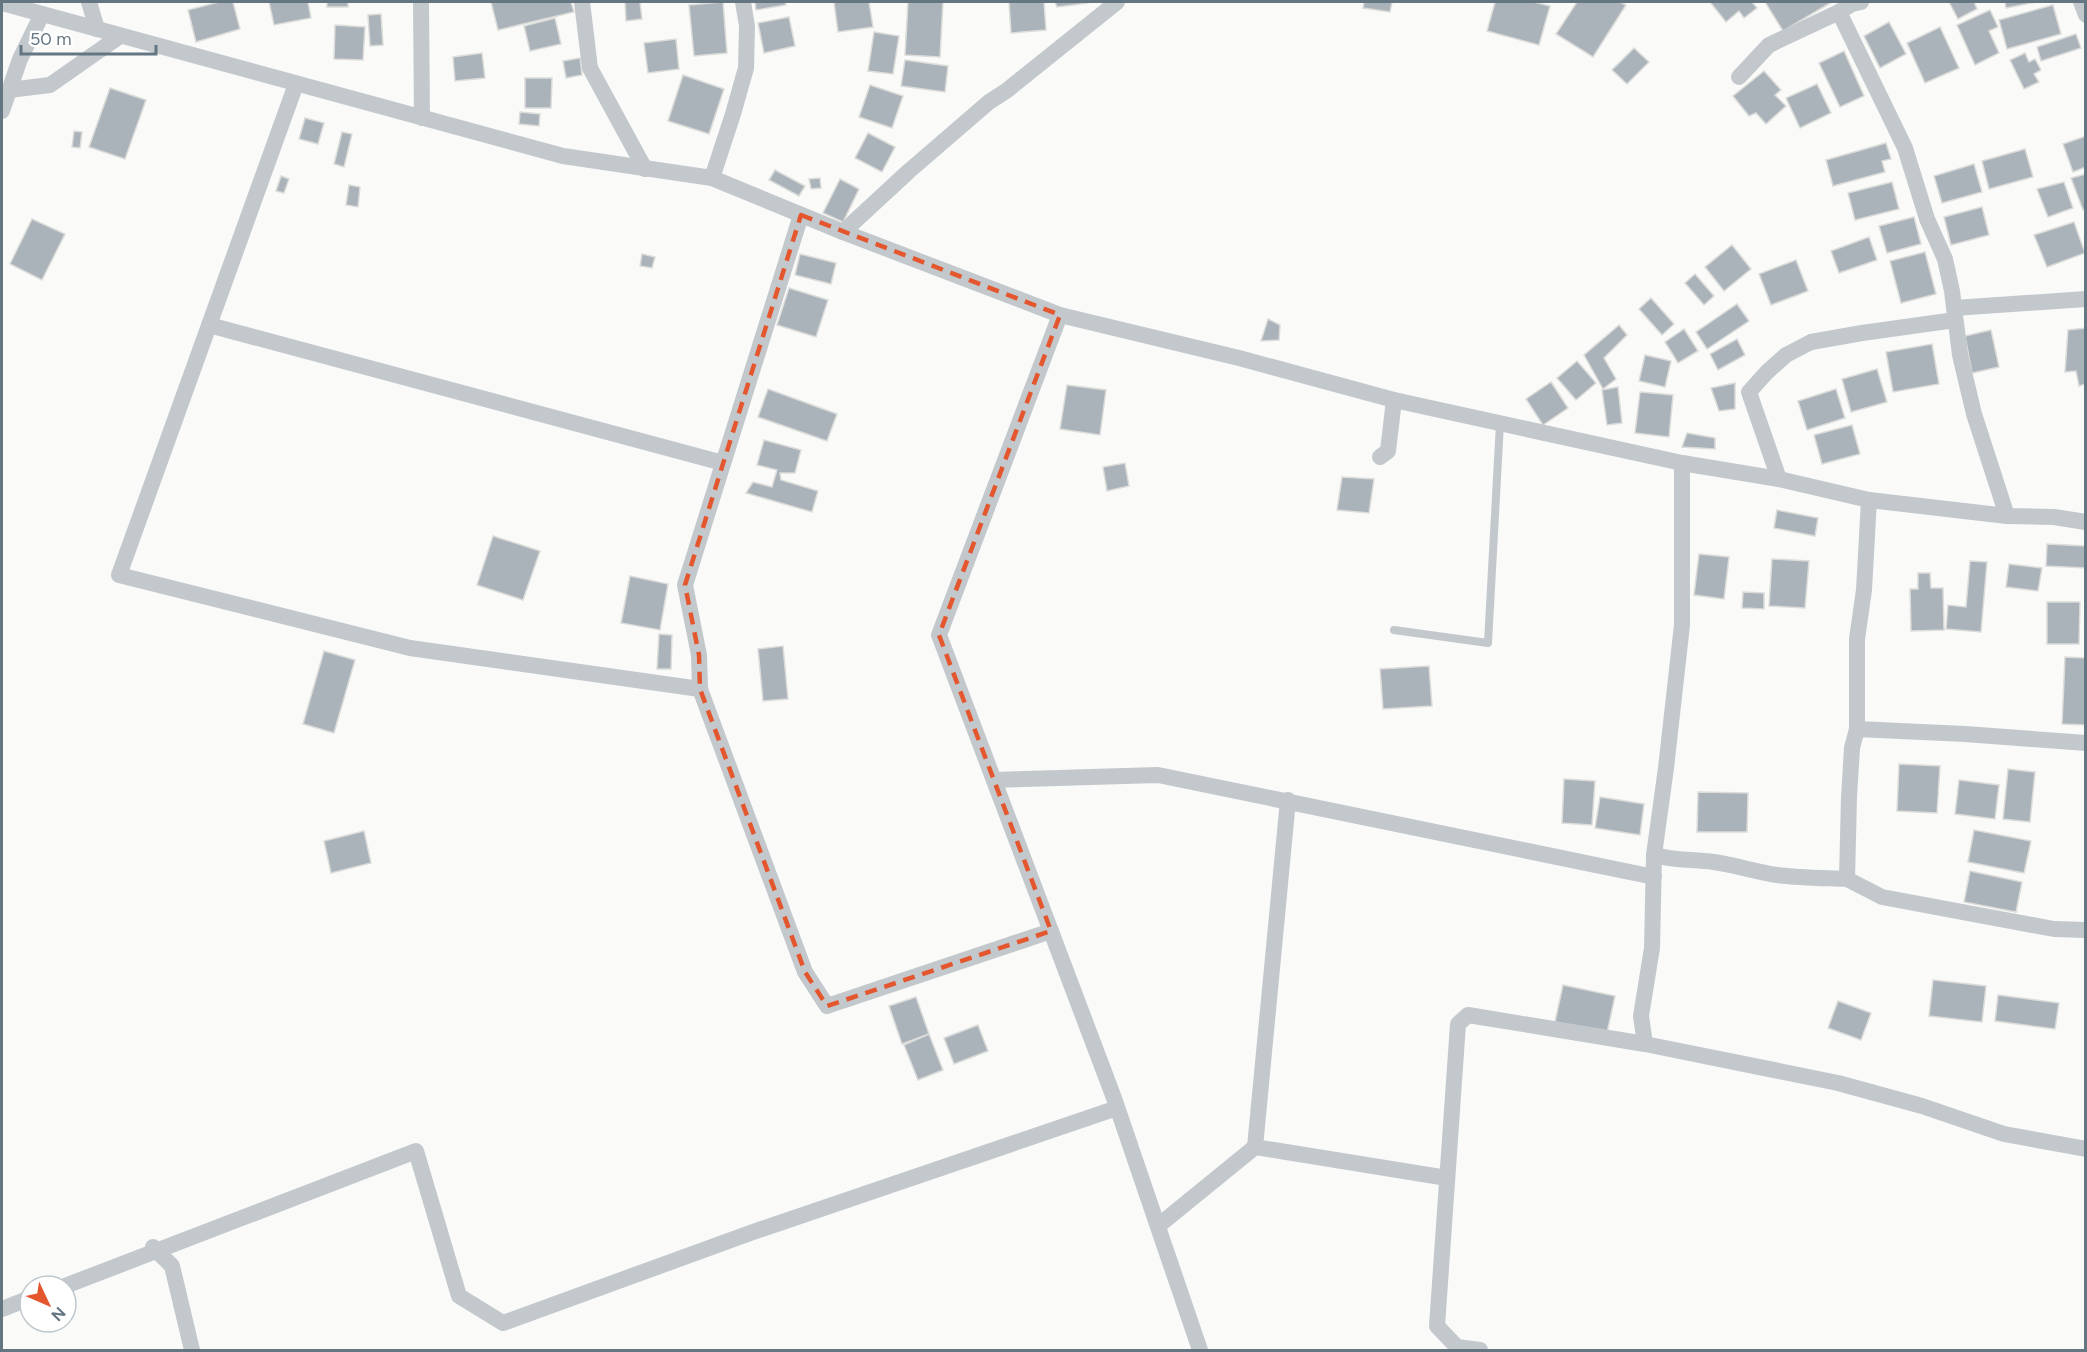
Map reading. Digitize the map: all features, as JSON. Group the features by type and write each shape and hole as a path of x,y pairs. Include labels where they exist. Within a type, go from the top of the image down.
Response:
{"street":[{"path":"89,2 97,29"},
{"path":"421,2 422,118"},
{"path":"582,2 590,68 645,169"},
{"path":"712,178 746,68 747,26 743,2"},
{"path":"843,232 989,102 1117,2"},
{"path":"2081,2 2085,15"},
{"path":"2,3 563,156 712,178 843,232 1060,315 1239,358 1394,400 1682,463 1779,479 1869,500 2007,516 2054,517 2085,522"},
{"path":"1739,77 1768,45 1851,5 1905,148 1927,219 1945,259 1960,355 1974,414 2007,516"},
{"path":"2,111 20,59 42,14"},
{"path":"9,90 50,85 120,36"},
{"path":"296,84 119,575 410,648 700,689"},
{"path":"801,215 685,585 699,655 700,689 805,972 826,1006 1051,931"},
{"path":"1779,479 1749,392 1786,355 1811,342 1954,314 2085,299"},
{"path":"1060,315 939,635 1117,1108 1200,1350"},
{"path":"209,325 723,463"},
{"path":"1380,457 1388,451 1394,400"},
{"path":"1645,1044 1641,1017 1652,948 1654,855 1682,625 1682,463"},
{"path":"1847,879 1848,797 1852,748 1857,729 1857,639 1864,590 1869,500"},
{"path":"1857,729 2085,743"},
{"path":"994,780 1158,775 1654,877"},
{"path":"1158,1226 1255,1147 1288,800"},
{"path":"1654,855 1674,861 1689,859 1732,867 1743,866 1777,875 1847,879 1882,897 2054,929 2085,930"},
{"path":"1480,1350 1457,1347 1437,1326 1458,1024 1468,1015 1645,1044 1838,1083 1922,1106 2004,1134 2085,1149"},
{"path":"78,1281 416,1150 459,1296 503,1323 753,1232 1117,1108"},
{"path":"1255,1147 1447,1178"},
{"path":"155,1249 172,1266 192,1350"},
{"path":"2,1309 18,1303"}],"lane":[{"path":"1394,630 1488,644 1500,423"}],"highlighted area":[{"path":"801,215 1060,315 939,635 1051,931 827,1006 805,972 700,689 699,655 685,585"}],"building":[{"path":"219,2 233,2 240,29 196,42 188,10"},
{"path":"269,2 308,2 311,18 274,25"},
{"path":"327,2 348,2 348,7 327,7"},
{"path":"491,2 571,2 574,12 498,30"},
{"path":"625,2 640,2 642,19 626,21"},
{"path":"723,2 727,53 694,56 689,5"},
{"path":"755,2 785,2 786,5 756,10"},
{"path":"834,2 869,2 873,27 838,32"},
{"path":"908,2 943,2 940,57 905,55"},
{"path":"1009,2 1044,2 1046,30 1011,33"},
{"path":"1055,2 1088,2 1088,3 1057,7"},
{"path":"1364,2 1392,2 1390,12 1363,8"},
{"path":"1495,2 1534,2 1550,6 1539,45 1487,31"},
{"path":"1577,2 1620,2 1626,5 1593,57 1556,34"},
{"path":"1710,2 1752,2 1757,8 1744,18 1739,11 1726,22"},
{"path":"1765,2 1832,2 1783,31"},
{"path":"1949,2 1974,2 1977,9 1958,19"},
{"path":"2005,2 2037,2 2006,8"},
{"path":"2053,5 2061,34 2007,49 1999,20"},
{"path":"1990,10 1998,27 1989,31 1999,53 1975,65 1957,25"},
{"path":"381,14 383,45 370,46 368,15"},
{"path":"789,17 795,46 764,53 758,23"},
{"path":"555,18 561,44 530,51 524,26"},
{"path":"1889,22 1906,54 1880,68 1864,36"},
{"path":"335,25 365,27 363,60 334,59"},
{"path":"1940,27 1959,68 1925,83 1907,43"},
{"path":"874,32 899,36 893,74 868,71"},
{"path":"2076,34 2081,48 2041,61 2037,47"},
{"path":"676,39 679,69 648,73 644,43"},
{"path":"1634,48 1649,62 1627,84 1612,70"},
{"path":"1844,51 1864,96 1840,107 1819,63"},
{"path":"482,53 485,78 455,81 453,57"},
{"path":"2025,53 2029,62 2035,59 2041,70 2034,74 2039,82 2024,89 2010,60"},
{"path":"580,58 582,75 566,78 563,61"},
{"path":"905,60 948,66 945,92 901,86"},
{"path":"1764,71 1781,90 1775,95 1786,106 1766,124 1756,113 1749,116 1733,96"},
{"path":"683,75 724,89 709,134 668,121"},
{"path":"525,78 552,78 551,108 525,108"},
{"path":"1817,84 1831,113 1800,128 1786,98"},
{"path":"870,85 903,96 892,128 859,117"},
{"path":"110,88 146,100 125,159 89,147"},
{"path":"520,112 540,114 539,126 519,124"},
{"path":"305,118 324,123 318,144 299,139"},
{"path":"74,131 82,132 80,148 72,147"},
{"path":"342,132 352,134 344,167 334,164"},
{"path":"868,133 895,147 882,172 855,158"},
{"path":"2086,136 2086,167 2073,172 2063,144"},
{"path":"1886,143 1891,159 1882,161 1885,172 1833,186 1826,160"},
{"path":"2025,149 2033,177 1989,189 1982,161"},
{"path":"1974,164 1982,192 1942,203 1934,176"},
{"path":"775,170 805,186 799,196 769,180"},
{"path":"2086,174 2086,209 2083,210 2071,178"},
{"path":"281,176 289,179 284,193 276,191"},
{"path":"820,178 821,188 811,189 809,179"},
{"path":"840,179 859,189 843,222 823,213"},
{"path":"1892,182 1899,209 1855,220 1848,193"},
{"path":"2064,182 2073,208 2048,217 2037,189"},
{"path":"349,185 360,187 358,207 346,205"},
{"path":"1982,207 1989,235 1951,245 1944,217"},
{"path":"1914,217 1921,244 1887,253 1879,226"},
{"path":"32,219 65,234 42,280 10,264"},
{"path":"2074,222 2085,253 2047,267 2034,235"},
{"path":"1869,237 1877,260 1839,273 1831,251"},
{"path":"1732,245 1751,269 1724,291 1705,267"},
{"path":"1925,252 1936,294 1901,303 1890,261"},
{"path":"642,254 655,257 652,268 640,266"},
{"path":"800,254 836,263 831,284 795,275"},
{"path":"1796,260 1808,291 1771,305 1759,274"},
{"path":"1695,274 1714,296 1704,305 1685,283"},
{"path":"789,288 828,300 816,337 777,325"},
{"path":"1651,298 1674,324 1662,335 1639,309"},
{"path":"1737,304 1749,321 1707,349 1696,332"},
{"path":"1268,319 1280,325 1279,340 1261,341"},
{"path":"1619,325 1627,335 1604,358 1616,379 1603,389 1584,355"},
{"path":"2086,328 2086,384 2079,386 2076,371 2065,372 2068,330"},
{"path":"1684,329 1698,351 1678,363 1665,342"},
{"path":"1991,330 1999,367 1972,373 1965,336"},
{"path":"1737,339 1745,355 1718,370 1710,354"},
{"path":"1932,344 1939,384 1893,392 1886,352"},
{"path":"1645,355 1671,361 1665,387 1639,381"},
{"path":"1577,361 1596,383 1576,400 1557,378"},
{"path":"1877,369 1887,402 1851,412 1842,379"},
{"path":"1551,382 1568,408 1543,425 1526,399"},
{"path":"1735,383 1735,409 1719,411 1711,388"},
{"path":"1067,385 1106,390 1100,435 1060,429"},
{"path":"1618,387 1622,423 1607,425 1602,390"},
{"path":"768,389 837,414 827,441 758,417"},
{"path":"1836,389 1845,418 1807,430 1798,401"},
{"path":"1640,392 1673,395 1669,437 1635,433"},
{"path":"1852,425 1860,454 1822,464 1814,435"},
{"path":"1687,433 1715,438 1715,449 1682,447"},
{"path":"764,440 801,450 795,473 780,473 781,480 818,491 812,512 746,493 753,482 772,487 777,470 757,465"},
{"path":"1125,463 1129,486 1107,491 1103,467"},
{"path":"1342,477 1374,479 1369,513 1337,510"},
{"path":"1777,510 1818,518 1815,536 1774,528"},
{"path":"493,536 540,551 523,600 477,585"},
{"path":"2047,544 2086,546 2086,568 2046,566"},
{"path":"1699,554 1729,557 1724,599 1694,595"},
{"path":"1772,559 1809,561 1805,608 1769,606"},
{"path":"1970,561 1987,562 1981,632 1946,629 1948,605 1966,607"},
{"path":"2009,564 2042,568 2038,591 2006,587"},
{"path":"1918,573 1930,573 1931,588 1943,588 1944,630 1911,631 1910,589 1918,589"},
{"path":"630,576 668,584 660,630 621,623"},
{"path":"1743,592 1764,593 1764,609 1742,608"},
{"path":"2047,602 2080,602 2079,644 2047,644"},
{"path":"659,634 672,635 671,669 657,669"},
{"path":"783,646 788,699 763,701 758,649"},
{"path":"324,651 355,660 334,733 303,724"},
{"path":"2065,657 2086,658 2086,725 2062,724"},
{"path":"1429,666 1432,706 1383,709 1380,669"},
{"path":"1899,764 1940,766 1937,813 1897,811"},
{"path":"2008,769 2035,772 2030,822 2003,819"},
{"path":"1564,779 1595,781 1592,825 1562,823"},
{"path":"1959,780 1999,785 1995,819 1955,814"},
{"path":"1698,792 1748,793 1747,832 1697,832"},
{"path":"1600,797 1644,804 1640,835 1595,828"},
{"path":"1974,830 2031,841 2024,873 1968,862"},
{"path":"364,831 371,863 331,873 324,841"},
{"path":"1970,871 2022,882 2016,912 1964,902"},
{"path":"1933,980 1986,986 1982,1022 1929,1016"},
{"path":"1563,985 1615,996 1607,1033 1555,1022"},
{"path":"1998,995 2059,1003 2055,1029 1995,1021"},
{"path":"916,997 929,1034 902,1044 889,1006"},
{"path":"1838,1001 1871,1013 1861,1040 1828,1028"},
{"path":"978,1025 988,1051 954,1064 944,1038"},
{"path":"929,1034 943,1070 918,1080 904,1045"}]}
